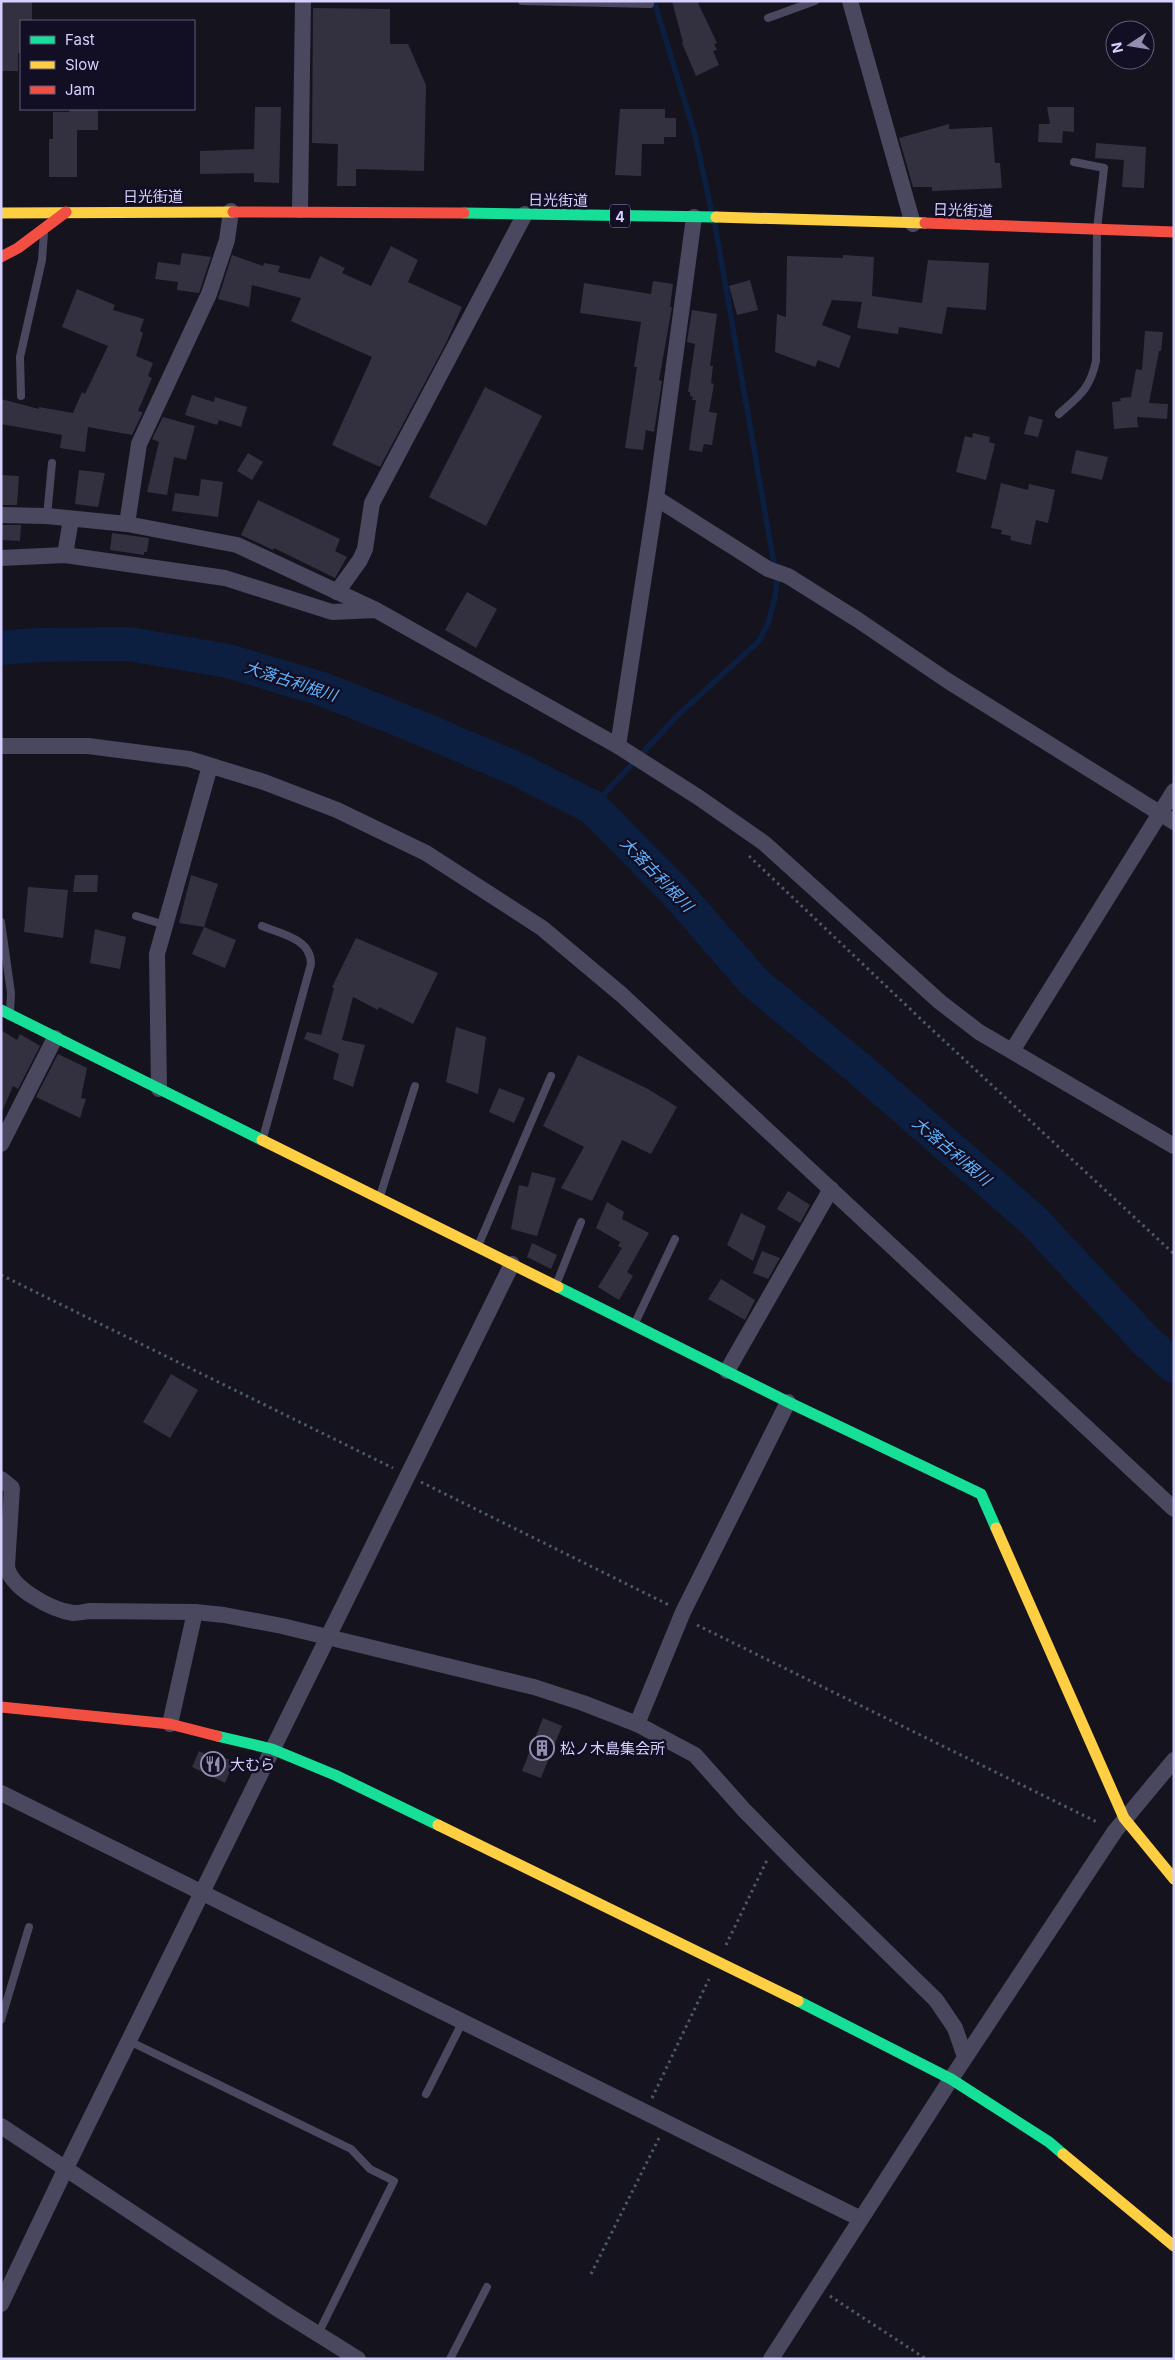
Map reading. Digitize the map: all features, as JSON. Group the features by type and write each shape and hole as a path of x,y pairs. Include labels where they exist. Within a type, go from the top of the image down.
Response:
{"main road":[{"name":"日光街道","path":"1,213 300,210 694,217 1174,232"},
{"path":"1,257 45,229 66,212"},
{"path":"6,1012 159,1090 556,1285 788,1402 981,1494 1120,1825 1174,1879"},
{"path":"1,1707 170,1724 272,1749 353,1783 855,2029 951,2079 1049,2142 1174,2246"}],"street":[{"path":"300,210 303,1"},
{"path":"850,1 913,224"},
{"path":"127,524 139,444 209,294 227,240 231,211"},
{"path":"337,592 360,560 365,549 372,503 525,214"},
{"path":"618,746 656,498 694,217"},
{"path":"656,498 768,569 788,576 858,620 948,681 1174,822"},
{"path":"1,515 46,516 127,524 237,544 376,610 618,746 764,843 940,1002 980,1032 1174,1146"},
{"path":"65,555 71,519"},
{"path":"1,558 65,555 225,578 332,612 376,610"},
{"path":"1,746 88,746 189,759 264,782 337,810 426,853 542,928 622,995 1174,1509"},
{"path":"159,1090 157,954 210,766"},
{"path":"1012,1051 1174,791"},
{"path":"1,1144 55,1038"},
{"path":"727,1371 831,1190"},
{"path":"1,2304 66,2168 512,1264"},
{"path":"637,1724 682,1615 788,1402"},
{"path":"1,1479 12,1488 6,1566 8,1575 15,1583 44,1603 74,1613 88,1611 195,1612 224,1615 282,1626 534,1687 583,1703 637,1724 695,1755 803,1870 936,2000 955,2028 965,2057"},
{"path":"170,1724 195,1612"},
{"path":"771,2359 965,2057 1120,1825 1174,1760"},
{"path":"1,1793 861,2219"},
{"path":"1,2126 358,2359"}],"lane":[{"path":"522,1 650,4"},
{"path":"768,18 815,1"},
{"path":"1059,414 1084,392 1092,378 1096,361 1097,229 1104,168 1074,162"},
{"path":"21,396 20,357 42,260 45,229"},
{"path":"46,516 52,462"},
{"path":"136,916 165,925"},
{"path":"1,922 11,993 6,1012"},
{"path":"262,926 305,944 311,955 311,964 263,1140"},
{"path":"478,1247 552,1076"},
{"path":"379,1198 415,1086"},
{"path":"556,1285 581,1222"},
{"path":"634,1324 675,1239"},
{"path":"1,2020 28,1927"},
{"path":"426,2094 463,2021"},
{"path":"129,2041 350,2149 370,2169 394,2180 318,2334"},
{"path":"450,2359 486,2287"}],"path":[{"path":"742,849 926,1024 1174,1254"},
{"path":"1,1275 408,1475 682,1615 1120,1825"},
{"path":"591,2274 667,2122"},
{"path":"817,2287 926,2359"}],"building":[{"path":"672,1 697,1 717,43 714,44 717,50 713,51 719,65 696,76 682,43"},
{"path":"1,2 32,2 32,20 20,20 18,71 1,71"},
{"path":"313,8 390,9 390,44 408,44 426,85 424,171 356,169 356,186 337,186 338,144 312,143"},
{"path":"255,107 281,107 279,183 254,182 254,173 200,174 200,151 254,149"},
{"path":"1047,107 1074,107 1074,132 1063,131 1062,143 1038,142 1039,124 1050,124"},
{"path":"620,109 665,109 665,118 676,118 676,137 664,137 664,144 642,144 641,176 615,175"},
{"path":"69,110 98,110 98,130 77,130 77,177 49,177 49,139 53,139 53,112 69,112"},
{"path":"949,124 949,129 992,127 995,163 1000,163 1002,188 932,191 932,187 913,187 899,138"},
{"path":"1096,143 1146,147 1144,188 1122,187 1124,160 1095,158"},
{"path":"391,246 418,260 408,282 462,307 446,343 380,467 332,445 372,357 291,321 301,298 252,285 249,307 218,299 232,255 263,266 264,263 280,266 278,272 310,279 320,256 345,268 342,273 371,286"},
{"path":"182,253 211,257 199,293 177,290 178,282 155,279 158,262 180,265"},
{"path":"843,255 874,257 872,296 922,303 928,260 989,263 986,310 947,307 942,334 899,327 898,334 857,328 862,302 832,300 822,325 851,336 839,368 818,360 815,367 775,352 777,314 786,317 787,256 843,258"},
{"path":"750,280 758,310 737,315 729,286"},
{"path":"653,281 673,284 670,307 672,307 659,380 662,381 654,432 646,430 643,450 625,448 637,367 634,367 641,322 580,313 584,283 651,294"},
{"path":"77,289 115,305 113,310 144,319 140,331 143,333 136,356 153,363 148,376 152,378 138,411 143,412 132,435 88,427 85,452 60,448 62,435 1,424 1,399 39,409 39,407 73,413 82,392 85,394 108,346 62,327"},
{"path":"692,310 717,314 710,366 713,366 711,383 714,384 709,412 717,413 712,445 704,444 702,452 689,450 696,400 692,400 693,397 688,392 695,344 687,342"},
{"path":"1145,331 1163,332 1161,351 1159,351 1149,403 1168,404 1167,419 1137,417 1138,427 1114,429 1112,402 1121,401 1120,398 1131,397 1136,369 1142,370"},
{"path":"485,387 542,416 486,526 429,497"},
{"path":"192,395 214,402 215,397 247,407 241,427 219,420 217,425 185,415"},
{"path":"1029,416 1043,420 1038,437 1024,434"},
{"path":"163,417 195,426 186,460 174,457 167,495 147,492 159,442 152,439"},
{"path":"973,433 990,437 989,442 995,444 986,480 956,472 965,436 972,438"},
{"path":"1076,450 1108,457 1102,480 1071,473"},
{"path":"248,453 263,462 252,480 237,471"},
{"path":"79,470 105,473 98,507 75,504"},
{"path":"1,475 19,476 17,505 1,505"},
{"path":"201,479 223,482 218,517 172,511 175,493 199,496"},
{"path":"1001,483 1028,490 1029,484 1055,490 1048,523 1036,520 1031,545 1010,540 1011,536 1001,534 1002,530 991,528"},
{"path":"258,500 340,539 335,551 347,557 335,578 274,548 273,550 241,535"},
{"path":"1,525 21,525 20,541 1,540"},
{"path":"112,533 149,538 147,552 144,552 144,555 110,550"},
{"path":"467,592 497,609 476,648 445,630"},
{"path":"75,875 98,875 97,892 73,892"},
{"path":"191,875 218,884 204,927 179,923"},
{"path":"28,887 68,890 63,938 24,932"},
{"path":"204,927 236,940 225,968 192,954"},
{"path":"95,929 126,937 120,969 90,963"},
{"path":"356,938 438,973 413,1024 379,1007 378,1010 353,997 342,1040 365,1045 353,1087 333,1079 339,1054 304,1039 307,1032 321,1035 334,988 332,987"},
{"path":"456,1027 486,1037 478,1094 446,1082"},
{"path":"1,1030 17,1040 20,1034 40,1046 18,1089 13,1086 1,1114"},
{"path":"58,1054 87,1068 81,1098 86,1099 80,1118 36,1097"},
{"path":"578,1055 648,1089 677,1107 651,1154 622,1140 592,1201 561,1188 584,1147 543,1126"},
{"path":"499,1088 525,1098 514,1123 489,1112"},
{"path":"532,1172 556,1178 537,1236 511,1229 519,1185 528,1187"},
{"path":"788,1191 810,1205 800,1223 777,1209"},
{"path":"607,1202 624,1212 622,1219 649,1233 627,1272 633,1276 619,1300 598,1287 622,1248 618,1246 620,1242 596,1228"},
{"path":"741,1213 766,1226 753,1261 727,1245"},
{"path":"532,1243 557,1255 551,1269 527,1257"},
{"path":"762,1251 780,1258 768,1279 753,1273"},
{"path":"721,1279 755,1300 745,1320 708,1299"},
{"path":"171,1374 198,1390 170,1438 143,1422"},
{"name":"松ノ木島集会所","path":"543,1718 562,1726 541,1778 522,1771"},
{"name":"大むら","path":"199,1751 215,1759 216,1756 235,1761 225,1783 192,1767"}],"waterway":[{"path":"654,1 695,135 711,209"},
{"path":"592,807 678,715 759,641 768,623 775,598 777,581 715,225"},
{"name":"大落古利根川","path":"1,648 37,645 129,644 228,661 322,689 413,725 519,770 592,807 675,891 754,982 863,1072 1033,1220 1146,1341 1174,1366"}],"traffic: fast":[{"path":"464,213 716,217"},
{"path":"1,1010 262,1140"},
{"path":"558,1287 788,1402 981,1494 996,1528"},
{"path":"217,1736 272,1749 335,1775 438,1825"},
{"path":"798,2001 951,2079 1049,2142 1063,2154"}],"traffic: slow":[{"path":"1,213 233,212"},
{"path":"716,217 925,223"},
{"path":"262,1140 558,1287"},
{"path":"996,1528 1124,1818 1174,1879"},
{"path":"438,1825 798,2001"},
{"path":"1063,2154 1174,2246"}],"traffic: jam":[{"path":"1,257 18,248 66,212"},
{"path":"233,212 464,213"},
{"path":"925,223 1174,232"},
{"path":"1,1707 170,1724 217,1736"}],"place":[{"name":"松ノ木島集会所","path":"542,1748"},
{"name":"大むら","path":"213,1764"}]}
